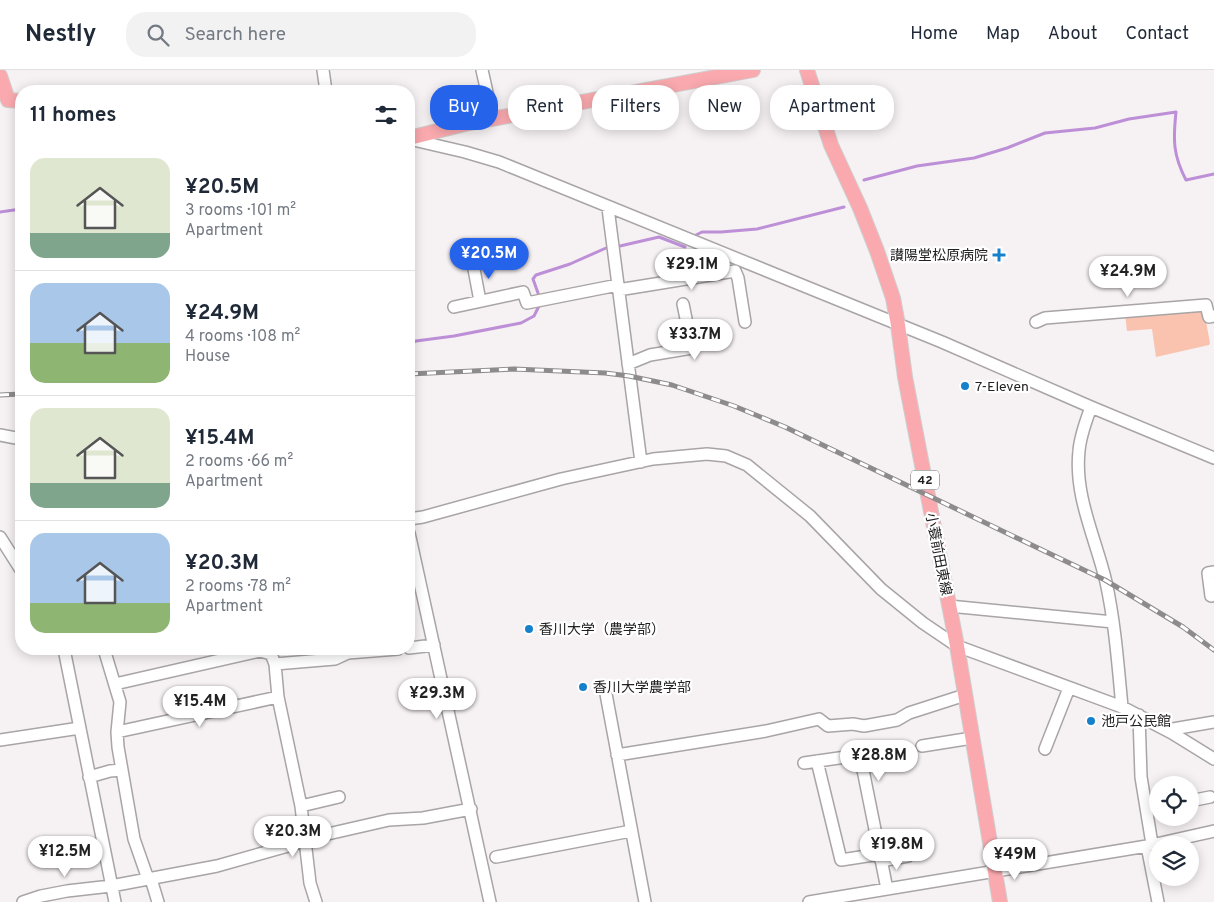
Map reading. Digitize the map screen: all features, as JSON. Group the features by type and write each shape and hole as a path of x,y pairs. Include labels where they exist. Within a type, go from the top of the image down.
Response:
{"main road":[{"path":"498,118 753,70"},
{"name":"小蓑前田東線","path":"807,70 822,122 860,208 893,298 905,377 957,646 1000,902"},
{"path":"0,76 10,100"},
{"path":"415,137 444,130"}],"street":[{"path":"322,70 325,85"},
{"path":"482,70 485,85"},
{"path":"415,140 499,162 736,265 898,325 1214,458"},
{"path":"608,208 641,462"},
{"path":"473,264 480,301"},
{"path":"454,307 523,292 526,303 736,265"},
{"path":"736,265 745,322"},
{"path":"628,364 650,355 692,348 683,304"},
{"path":"1036,322 1045,318 1206,305 1209,317 1214,316"},
{"path":"1091,407 1082,431 1078,469 1081,489 1105,580 1113,622 1122,707"},
{"path":"0,435 15,438"},
{"path":"415,518 578,474 653,458 707,454 726,456 747,465 810,516 881,589 923,623 957,646 1122,707 1167,730 1214,759"},
{"path":"0,537 15,561"},
{"path":"415,560 490,902"},
{"path":"1214,572 1208,573 1211,596 1214,595"},
{"path":"949,606 1113,622"},
{"path":"415,647 434,645"},
{"path":"65,655 115,902"},
{"path":"106,655 120,702 117,732 134,839 158,902"},
{"path":"115,684 246,655"},
{"path":"271,655 275,664 278,697 301,806 310,883 316,902"},
{"path":"275,664 335,660 344,655"},
{"path":"1045,749 1070,688"},
{"path":"606,694 644,902"},
{"path":"617,755 766,731 819,719 828,726 853,724 864,726 897,720 908,713 965,695"},
{"path":"117,732 278,697"},
{"path":"1139,715 1141,777 1149,801"},
{"path":"1167,730 1214,722"},
{"path":"0,740 80,728"},
{"path":"922,746 972,738"},
{"path":"804,763 860,755 887,889"},
{"path":"816,761 841,860 908,856"},
{"path":"89,777 122,770"},
{"path":"301,806 339,797"},
{"path":"1199,800 1210,797"},
{"path":"23,902 58,892 111,886 217,866 306,839 389,820 423,818 471,809"},
{"path":"496,857 631,831"},
{"path":"1191,836 1214,831"},
{"path":"809,902 861,898 887,889 1149,845"},
{"path":"1156,886 1158,902"}],"shaded area":[{"path":"1204,311 1209,345 1156,357 1152,329 1127,331 1125,314"}],"waterway":[{"path":"864,180 917,166 974,158 1007,148 1045,133 1095,128 1129,119 1176,112 1174,131 1176,155 1186,180 1214,174"},
{"path":"696,235 702,232 757,229 844,207"},
{"path":"0,212 15,210"},
{"path":"620,246 659,237 685,247"},
{"path":"538,293 533,279 536,275 570,264 606,248"},
{"path":"415,341 521,323 534,316 539,306"}],"railway":[{"path":"415,374 514,369 605,373 672,385 734,406 785,427 1105,580 1183,627 1214,650"},
{"path":"0,395 15,394"}],"place":[{"name":"讃陽堂松原病院","path":"999,255"},
{"name":"7-Eleven","path":"965,386"},
{"name":"香川大学（農学部）","path":"529,629"},
{"name":"香川大学農学部","path":"583,687"},
{"name":"池戸公民館","path":"1091,721"}]}
